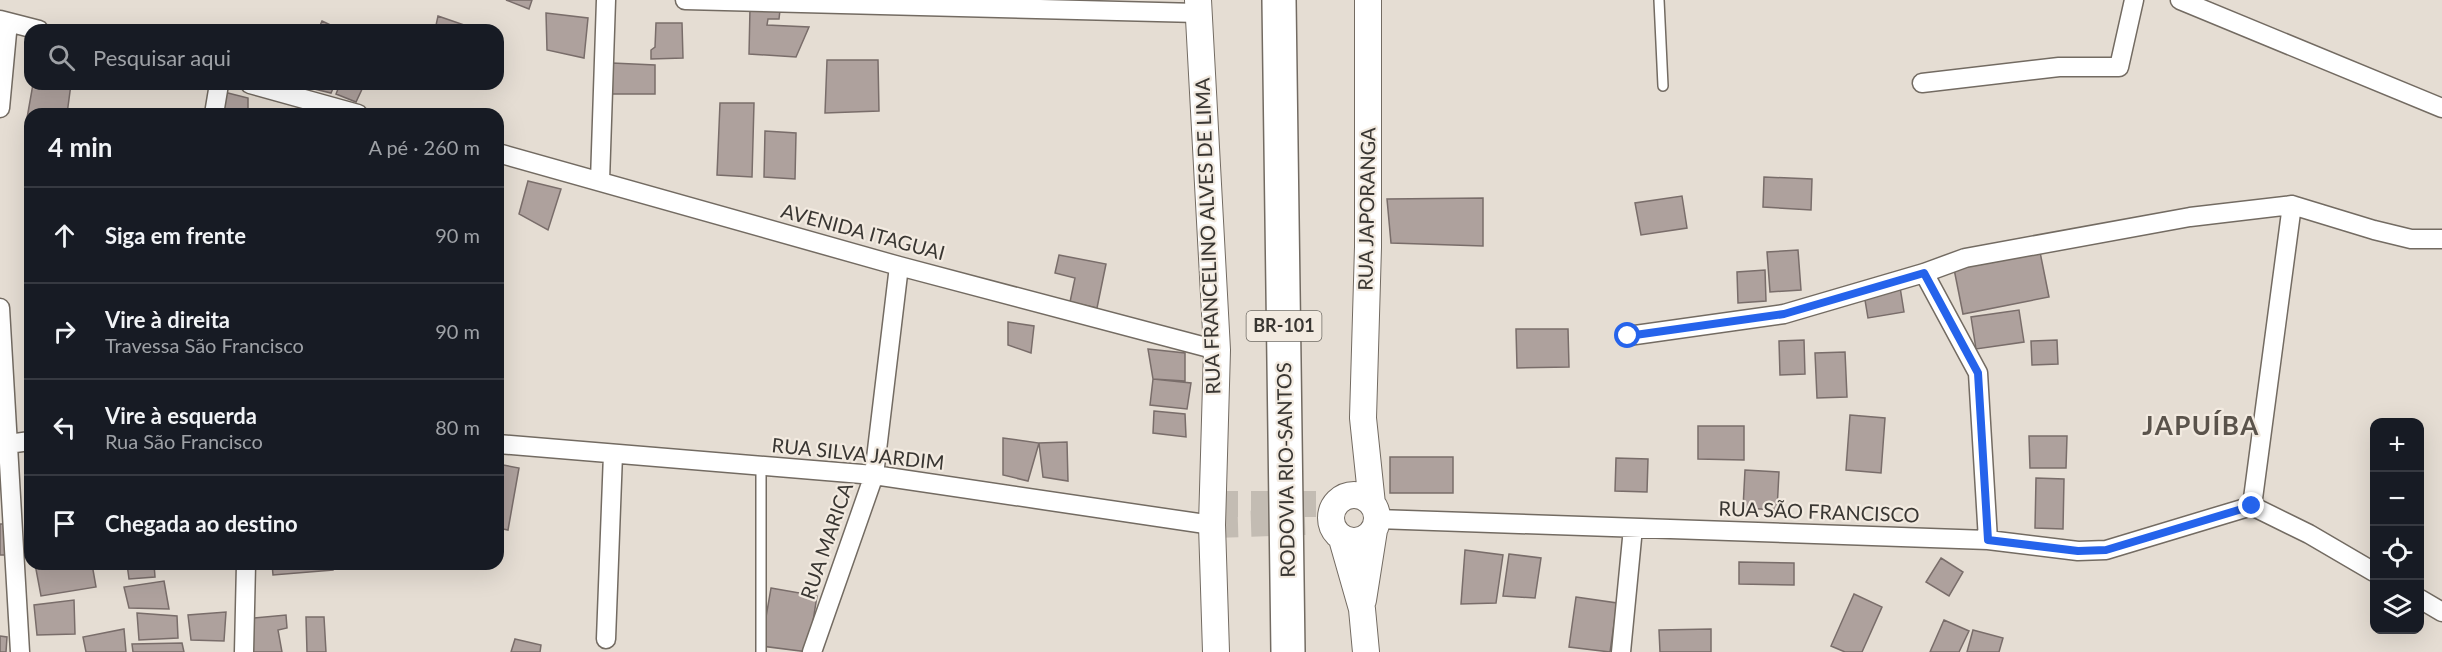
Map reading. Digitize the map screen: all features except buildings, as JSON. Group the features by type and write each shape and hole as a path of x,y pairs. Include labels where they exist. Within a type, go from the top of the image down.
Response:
{"highway":[{"name":"RODOVIA RIO-SANTOS","path":"1279,0 1288,652"}],"main road":[{"name":"RUA JAPORANGA","path":"1362,609 1374,518 1363,418 1368,247 1368,0"},
{"name":"RUA FRANCELINO ALVES DE LIMA","path":"1198,7 1217,350 1212,525 1216,652"},
{"name":"RUA JAPORANGA","path":"1347,496 1363,418"},
{"path":"1347,496 1360,496 1374,518 1363,539 1356,541 1342,539 1332,528 1330,515 1335,504 1347,496"},
{"name":"RUA JAPORANGA","path":"1342,539 1362,609 1366,652"}],"street":[{"path":"600,181 606,0"},
{"path":"685,0 1198,7"},
{"path":"1922,83 2059,67 2119,67 2134,0"},
{"path":"2180,0 2442,108"},
{"path":"0,108 4,21 24,26"},
{"path":"215,108 218,90"},
{"path":"272,90 336,108"},
{"name":"AVENIDA ITAGUAI","path":"504,155 899,266 1217,350"},
{"path":"1628,336 1784,314 1924,273 1965,258 2190,217 2292,205 2402,237 2442,239"},
{"path":"2292,205 2252,506 2309,534 2370,570"},
{"name":"RUA MARICA","path":"812,652 874,475 899,266"},
{"path":"1924,273 1978,373 1988,540"},
{"path":"0,308 5,445 20,652"},
{"path":"5,445 24,442"},
{"name":"RUA SILVA JARDIM","path":"504,445 874,475 1212,525"},
{"path":"606,639 613,454"},
{"name":"RUA SÃO FRANCISCO","path":"1374,518 1988,540 2078,551 2106,550 2252,506"},
{"path":"1621,652 1633,528"},
{"path":"244,652 246,570"},
{"path":"2424,601 2442,612"}],"lane":[{"path":"1659,0 1663,86"},
{"path":"761,466 761,652"}],"tunnel":[{"path":"1212,504 1335,504"},
{"path":"1212,525 1305,522"}],"district":[{"name":"JAPUÍBA","path":"2201,426"}],"route":[{"path":"1628,336 1784,314 1924,273 1978,373 1988,540 2078,551 2106,550 2252,506"}]}
